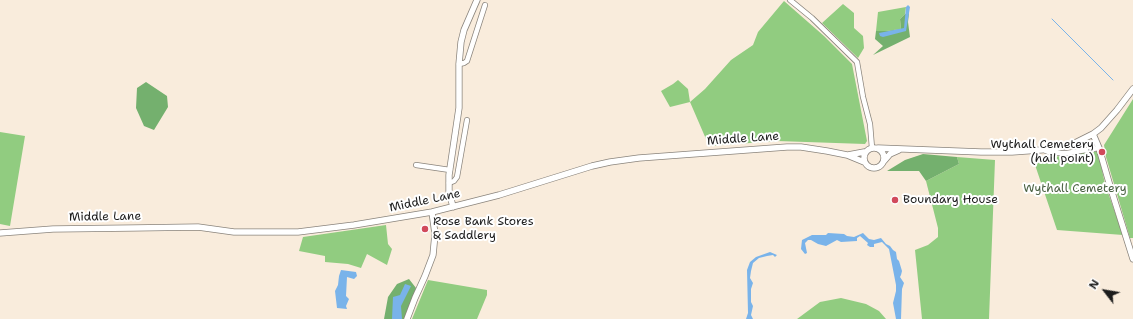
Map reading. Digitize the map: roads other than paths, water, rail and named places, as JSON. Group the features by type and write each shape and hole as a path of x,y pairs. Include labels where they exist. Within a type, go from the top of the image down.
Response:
{"street":[{"path":"453,207 449,183 459,108 459,64 464,30 477,0"},
{"path":"790,0 812,18 857,62 863,97 875,148"},
{"path":"459,64 464,64 467,61 485,5"},
{"path":"875,148 981,152 1045,150 1073,144 1101,128 1133,89"},
{"path":"449,183 454,181 457,177 467,120"},
{"path":"1092,134 1099,148 1133,259"},
{"name":"Middle Lane","path":"0,233 53,229 198,227 234,232 298,232 354,225 432,212 610,162 670,155 787,147 814,148 847,155 864,162 872,168 882,165 890,154 899,150"},
{"path":"875,148 883,152 884,161"},
{"name":"Middle Lane","path":"847,155 864,152 875,148"},
{"path":"1045,150 1052,153 1067,153 1099,148"},
{"path":"864,152 862,157 864,162"},
{"path":"416,165 450,170"},
{"path":"407,319 433,255 435,234 432,212"}],"water":[{"path":"908,5 910,7 906,31 883,37 880,36 879,33 904,28 906,7"},
{"path":"828,233 844,234 854,237 863,233 869,239 874,240 881,238 896,252 902,271 900,277 904,283 902,289 901,319 896,319 893,303 896,285 889,249 882,242 874,244 874,247 870,247 867,245 868,243 860,236 857,238 857,241 841,242 837,240 826,246 808,240 805,243 807,253 805,254 801,249 802,240 812,235 826,235"},
{"path":"770,252 777,255 775,257 773,255 759,258 753,263 750,278 753,283 751,289 751,302 753,306 751,315 753,319 746,319 748,313 747,270 750,262 756,257"},
{"path":"341,270 356,272 357,276 354,279 347,277 346,296 349,299 346,306 347,309 337,308 335,291 338,285"},
{"path":"405,284 411,286 401,306 402,319 392,319 393,297 400,295"}],"waterway":[{"path":"1052,19 1113,80"}],"place":[{"name":"Wythall Cemetery (hail point)","path":"1102,152"},
{"name":"Boundary House","path":"895,200"},
{"name":"Rose Bank Stores & Saddlery","path":"425,229"}],"park label":[{"name":"Wythall Cemetery","path":"1075,189"}]}
